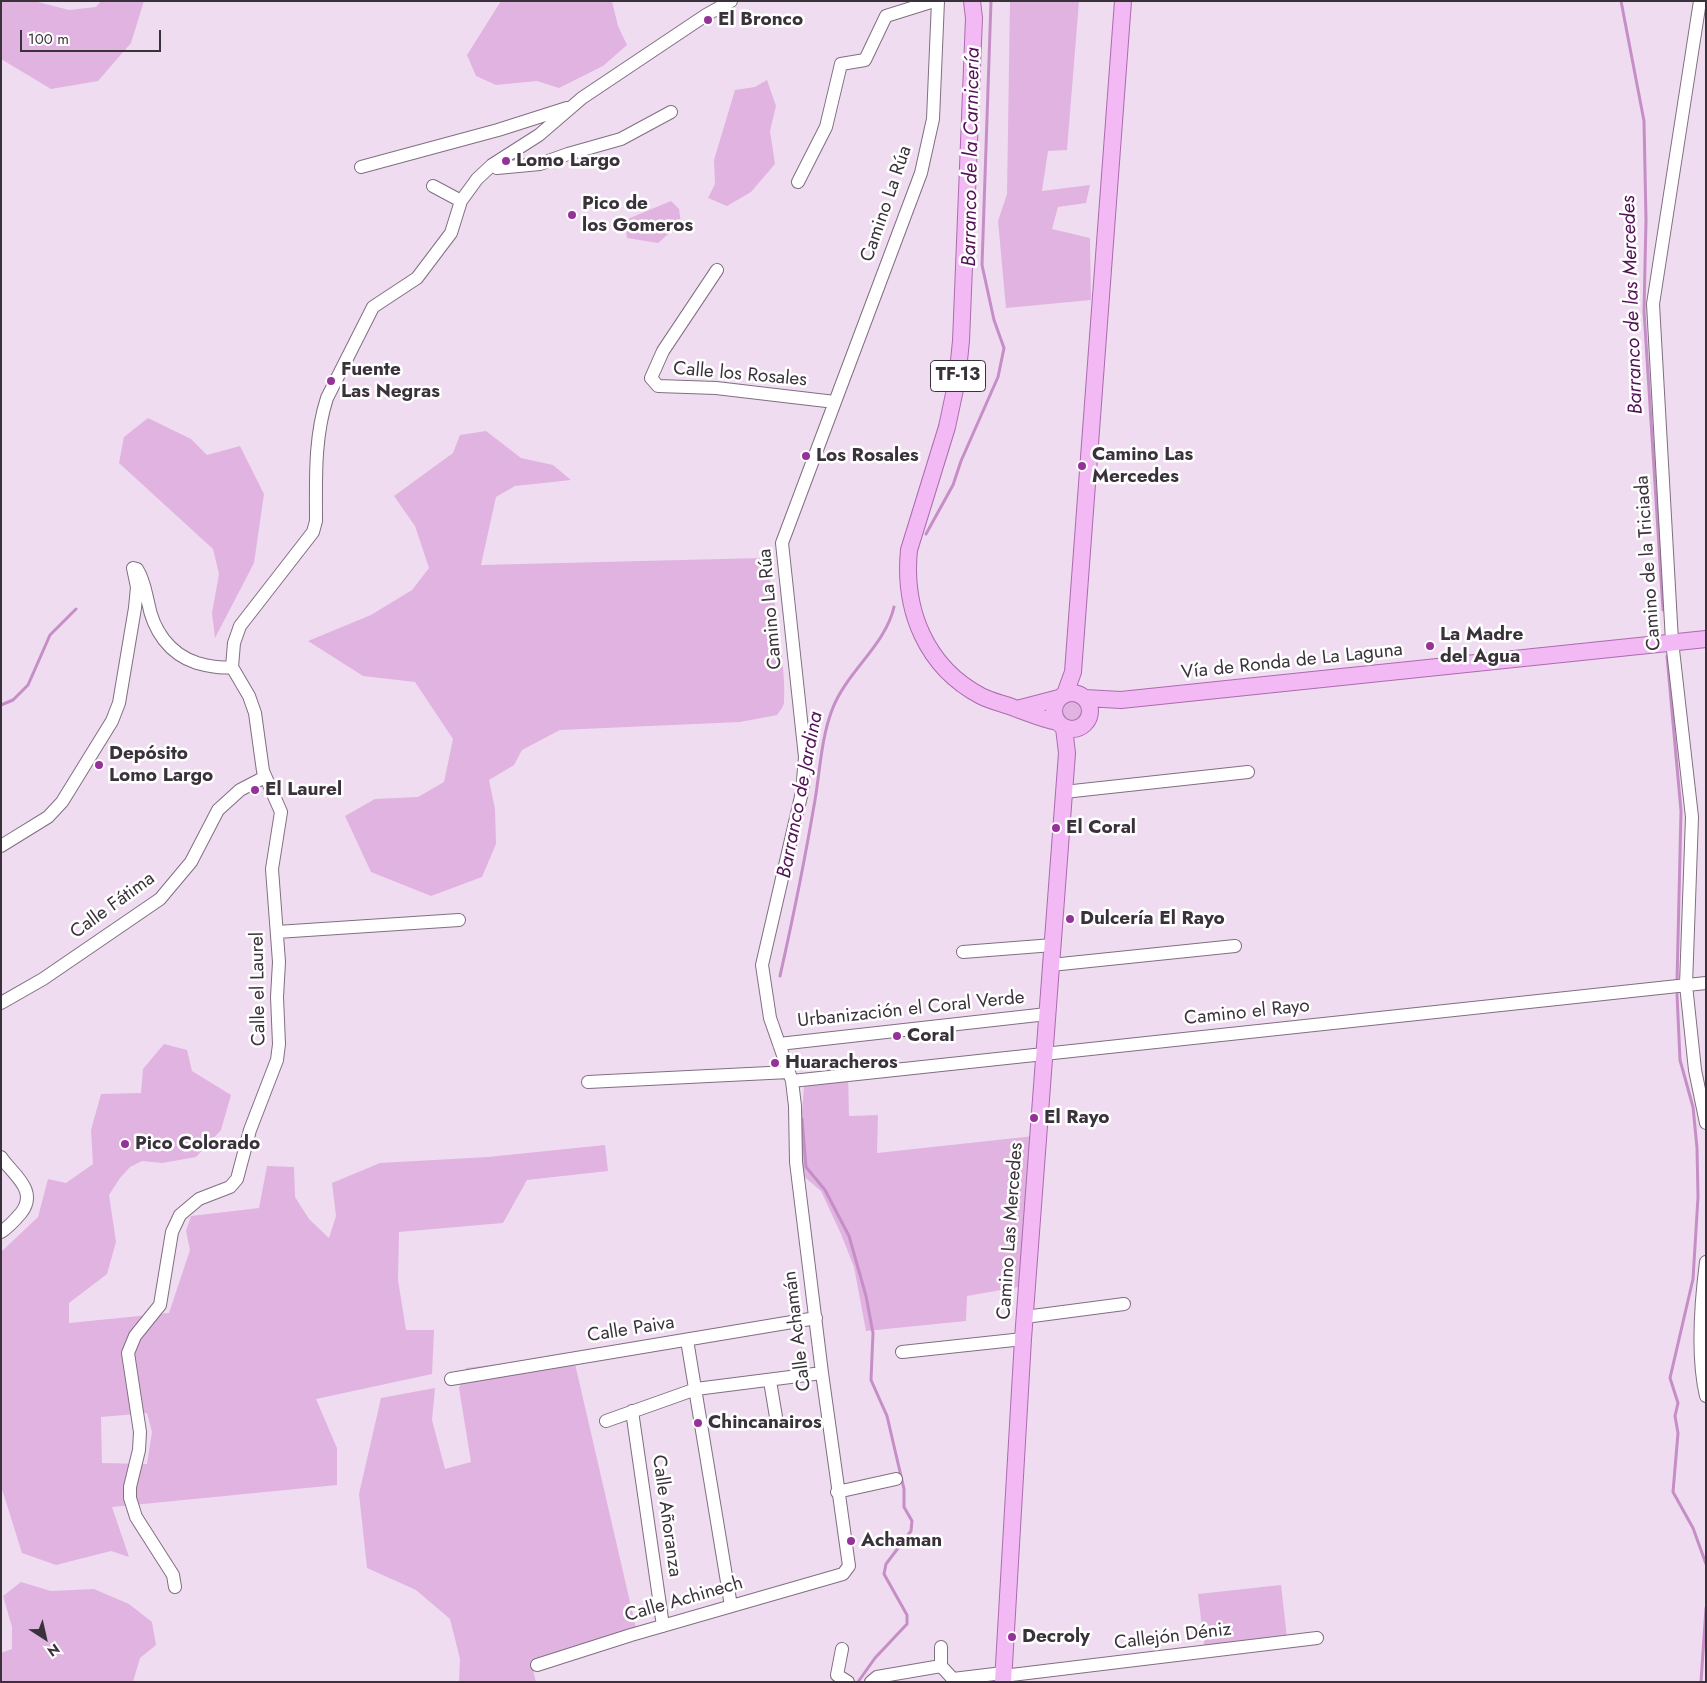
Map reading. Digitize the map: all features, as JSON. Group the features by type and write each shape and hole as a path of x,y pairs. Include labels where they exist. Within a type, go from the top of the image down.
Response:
{"main road":[{"name":"TF-13","path":"972,1 973,47 961,341 958,371 947,427 912,534 907,569 909,597 916,623 926,645 942,666 958,681 980,695 1017,708 1030,716 1070,729 1084,724"},
{"path":"1073,696 1073,672 1123,1"},
{"name":"Vía de Ronda de La Laguna","path":"1017,708 1073,696 1121,700 1672,641 1706,639"},
{"path":"1073,696 1090,709 1084,724"},
{"path":"1061,725 1054,710 1073,696"},
{"name":"Vía de Ronda de La Laguna","path":"1084,724 1121,700"},
{"name":"Camino Las Mercedes","path":"1067,753 1084,724"},
{"name":"Camino Las Mercedes","path":"1003,1677 1023,1339 1067,753 1061,725"}],"street":[{"path":"1,846 48,817 62,802 112,721 121,694 136,600 137,587 133,568 138,569 143,579 149,608 162,638 170,648 192,661 210,666 232,667 233,649 240,626 313,532 316,522 317,448 322,412 361,327 373,307 417,278 451,233 462,201 477,179 492,165 538,136 572,107 706,14 731,1"},
{"path":"798,182 826,128 841,64 864,60 886,16 934,1"},
{"name":"Camino La Rúa","path":"791,1076 770,1018 762,965 802,792 804,757 782,543 921,173 933,120 938,1"},
{"name":"Camino de la Triciada","path":"1700,1 1653,304 1672,641 1692,817 1686,985 1695,1070 1706,1123"},
{"path":"361,166 498,130 572,107"},
{"path":"492,165 497,168 540,164 621,139 672,112"},
{"path":"434,186 462,201"},
{"name":"Calle los Rosales","path":"717,270 663,351 651,378 658,386 716,388 835,402"},
{"name":"Calle el Laurel","path":"175,1587 173,1575 136,1517 130,1498 130,1487 139,1450 140,1432 128,1353 135,1336 160,1305 172,1232 180,1215 199,1200 230,1187 240,1171 250,1130 279,1052 277,932 272,869 281,812 265,777 255,713 249,696 232,667"},
{"path":"1064,792 1248,772"},
{"name":"Calle Fátima","path":"1,1003 43,980 160,899 191,862 218,810 240,790 265,777"},
{"path":"277,932 459,920"},
{"path":"963,952 1052,945"},
{"path":"1051,965 1235,946"},
{"name":"Camino el Rayo","path":"588,1082 791,1076 1045,1055 1706,983"},
{"name":"Urbanización el Coral Verde","path":"779,1044 1047,1014"},
{"name":"Calle Achamán","path":"791,1076 795,1106 796,1162 837,1492 849,1566 844,1574"},
{"path":"1,1156 17,1175 28,1194 25,1208 10,1226 1,1232"},
{"path":"1706,1262 1703,1283 1701,1376 1706,1396"},
{"path":"1025,1317 1124,1304"},
{"name":"Calle Paiva","path":"451,1379 816,1318"},
{"path":"902,1352 1023,1339"},
{"path":"687,1340 731,1606"},
{"path":"606,1421 696,1389 822,1373"},
{"path":"770,1380 776,1417"},
{"name":"Calle Añoranza","path":"632,1411 663,1626"},
{"path":"837,1492 896,1479"},
{"name":"Calle Achinech","path":"537,1665 663,1626 844,1574"},
{"name":"Callejón Déniz","path":"941,1666 953,1679 1003,1677 1317,1638"},
{"path":"872,1682 877,1677 941,1666 941,1647"},
{"path":"842,1649 837,1675 848,1682"}],"shaded area":[{"path":"1,1 34,1 69,10 96,7 101,1 144,1 131,43 98,81 51,89 1,59"},
{"path":"501,1 612,1 618,26 627,45 603,66 559,88 537,81 496,85 476,76 467,55"},
{"path":"1010,1 1079,1 1067,150 1048,151 1042,191 1090,185 1086,203 1058,207 1052,229 1090,238 1091,300 1006,308 998,221 1007,194"},
{"path":"767,80 776,106 770,131 775,164 751,192 727,206 708,198 715,184 714,160 735,90 755,87"},
{"path":"671,201 679,209 681,223 658,243 627,238 625,220"},
{"path":"148,418 191,439 207,455 240,446 264,494 254,563 215,638 212,613 219,574 213,549 119,463 124,437"},
{"path":"486,431 521,458 553,465 571,480 515,486 496,497 481,565 762,558 771,584 779,627 784,672 784,704 777,715 740,722 560,730 522,750 514,765 489,780 495,809 496,844 482,877 431,896 371,872 345,816 375,799 418,797 444,782 453,739 415,682 363,676 308,641 371,615 412,590 429,568 415,526 394,496 453,453 460,435"},
{"path":"1071,699 1079,703 1083,711 1079,719 1071,723 1063,719 1059,711 1063,703"},
{"path":"164,1044 187,1050 192,1071 231,1095 221,1130 196,1157 162,1163 142,1161 130,1167 120,1178 109,1195 116,1242 107,1274 69,1303 69,1323 169,1313 190,1250 186,1231 191,1216 259,1208 267,1166 294,1167 295,1197 309,1219 329,1238 336,1216 332,1183 380,1163 488,1157 605,1145 608,1171 527,1180 503,1223 399,1232 398,1280 406,1330 434,1330 432,1374 316,1399 337,1448 337,1485 112,1507 129,1557 111,1551 56,1565 22,1553 1,1486 1,1252 38,1217 48,1179 66,1183 93,1164 91,1130 101,1094 141,1093 143,1069","holes":["147,1413 152,1432 147,1464 102,1463 101,1417"]},
{"path":"848,1071 849,1116 878,1115 877,1153 1034,1136 1024,1286 967,1296 966,1321 866,1331 854,1267 841,1234 821,1191 801,1174 798,1159 805,1075"},
{"path":"573,1355 636,1628 531,1662 536,1682 459,1682 460,1659 450,1619 416,1590 367,1568 359,1494 381,1398 435,1388 432,1420 445,1469 471,1462 459,1388 466,1368"},
{"path":"21,1582 51,1591 94,1589 129,1604 152,1622 156,1645 140,1658 133,1682 1,1682 1,1653 12,1649 12,1627 3,1596"},
{"path":"1281,1585 1287,1638 1205,1652 1198,1594"}],"waterway":[{"name":"Barranco de la Carnicería","path":"926,534 953,485 961,461 998,377 1004,348 994,320 982,265 991,1"},
{"name":"Barranco de las Mercedes","path":"1621,1 1644,121 1646,220 1644,311 1663,610"},
{"name":"Barranco de Jardina","path":"780,976 803,866 828,721 838,696 874,647 889,621 894,607"},
{"path":"1,705 13,700 28,685 50,635 76,609"},
{"name":"Barranco de las Mercedes","path":"1667,656 1681,811 1677,982"},
{"name":"Barranco de las Mercedes","path":"1677,994 1680,1060 1693,1107 1697,1148 1698,1197 1693,1279 1670,1378 1678,1403 1675,1416 1678,1433 1673,1492 1693,1528 1706,1564"},
{"name":"Barranco de Jardina","path":"802,1119 806,1167 825,1190 849,1236 866,1296 873,1333 871,1380 887,1416 904,1489 904,1507 912,1521 911,1531 886,1564 884,1574 907,1615 907,1624 875,1658 858,1682"},
{"name":"Barranco de las Mercedes","path":"1701,1682 1706,1608"}],"place":[{"name":"El Bronco","path":"708,20"},
{"name":"Lomo Largo","path":"506,161"},
{"name":"Pico de los Gomeros","path":"572,215"},
{"name":"Fuente Las Negras","path":"331,381"},
{"name":"Los Rosales","path":"806,456"},
{"name":"Camino Las Mercedes","path":"1082,466"},
{"name":"La Madre del Agua","path":"1430,646"},
{"name":"Depósito Lomo Largo","path":"99,765"},
{"name":"El Laurel","path":"255,790"},
{"name":"El Coral","path":"1056,828"},
{"name":"Dulcería El Rayo","path":"1070,919"},
{"name":"Coral","path":"897,1036"},
{"name":"Huaracheros","path":"775,1063"},
{"name":"El Rayo","path":"1034,1118"},
{"name":"Pico Colorado","path":"125,1144"},
{"name":"Chincanairos","path":"698,1423"},
{"name":"Achaman","path":"851,1541"},
{"name":"Decroly","path":"1012,1637"}]}
